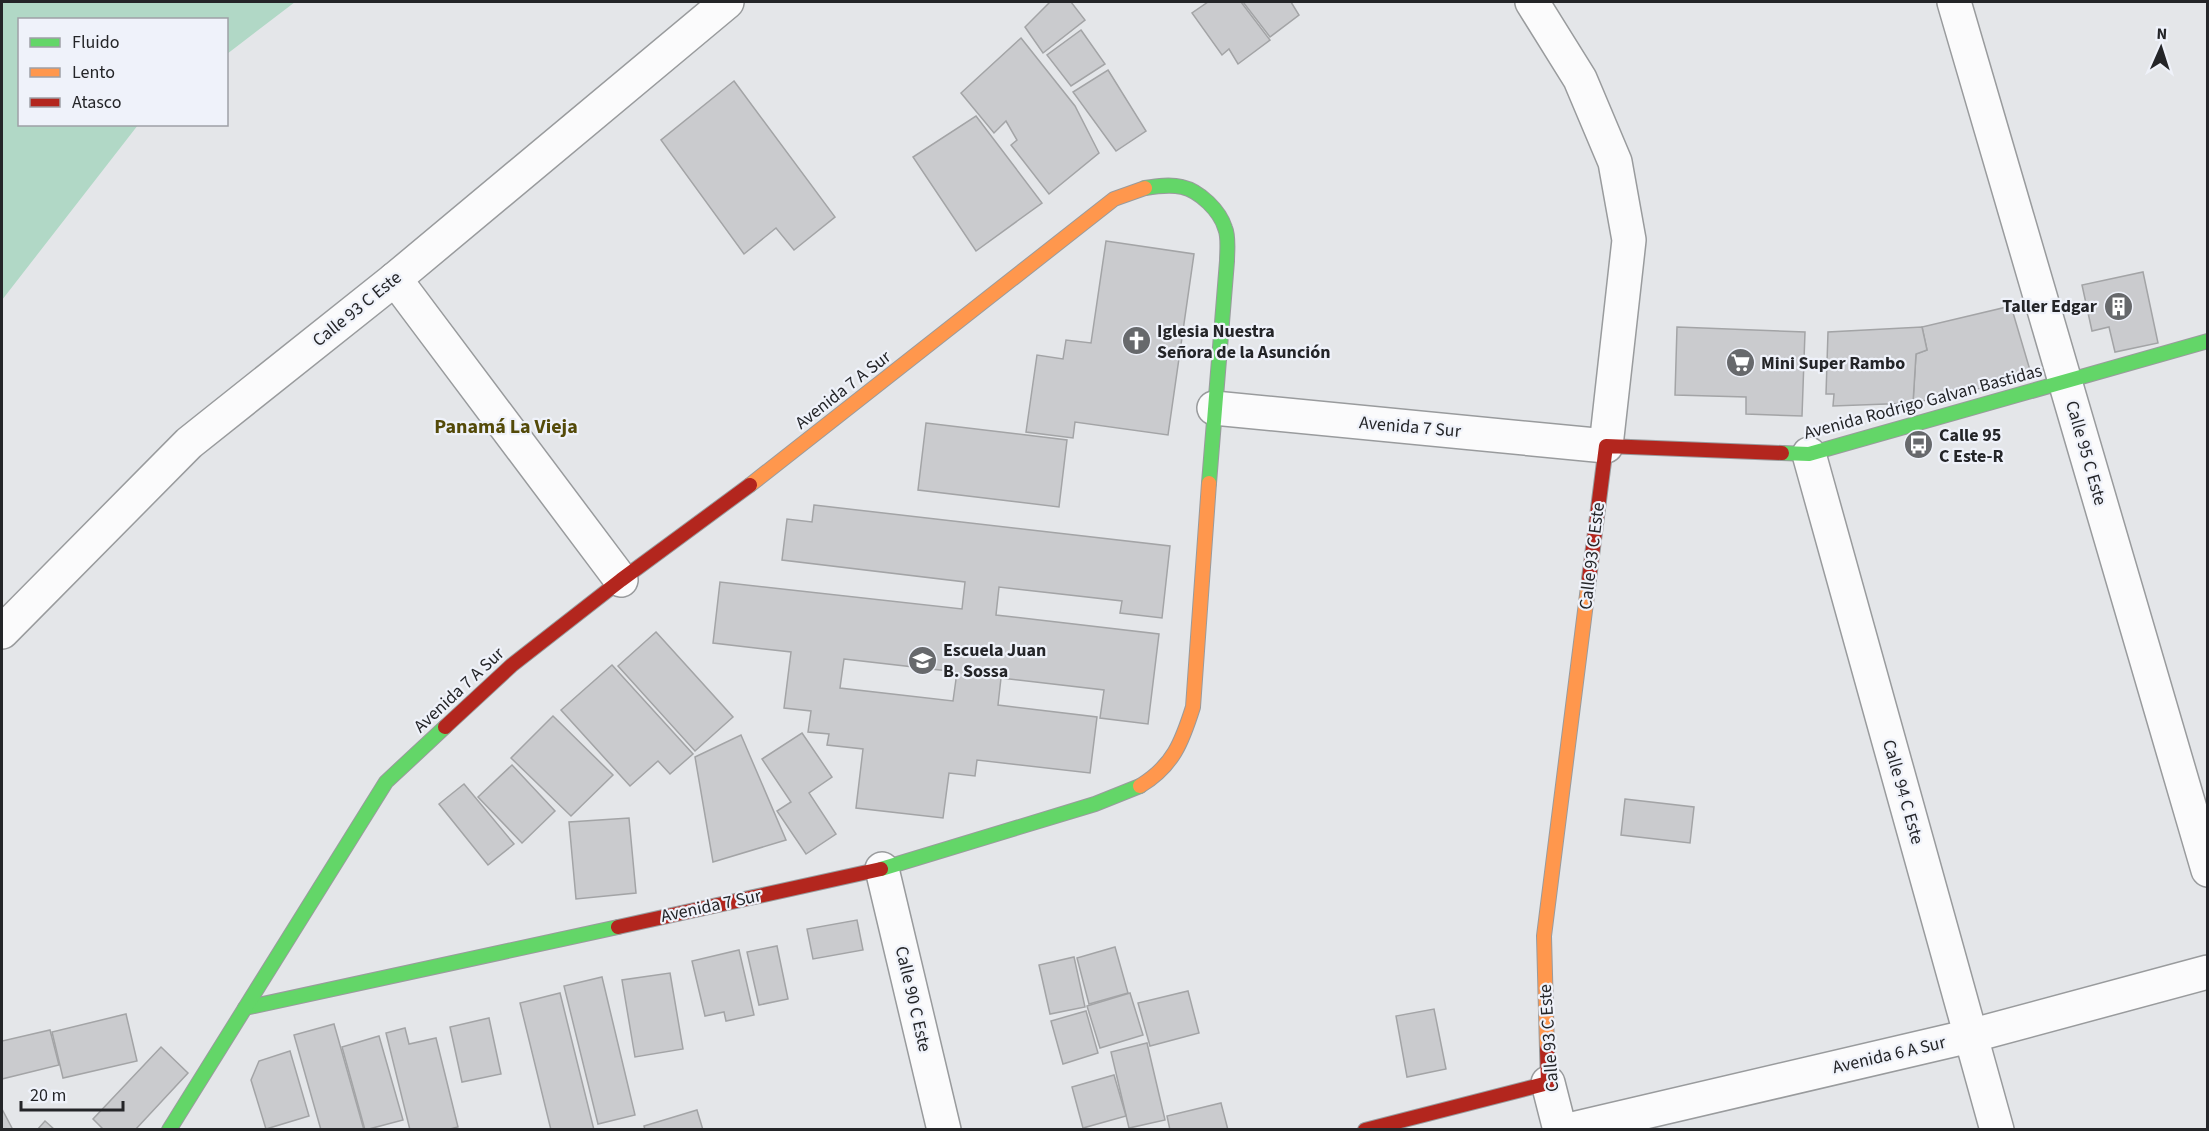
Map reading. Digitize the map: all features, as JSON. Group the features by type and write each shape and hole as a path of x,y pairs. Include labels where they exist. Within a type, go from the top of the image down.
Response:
{"street":[{"name":"Calle 93 C Este","path":"2,632 189,443 395,279 727,2"},
{"name":"Calle 93 C Este","path":"1532,2 1580,79 1615,162 1629,240 1606,446 1544,936 1548,1083 1560,1130"},
{"name":"Calle 95 C Este","path":"1954,2 2208,870"},
{"name":"Avenida 7 A Sur","path":"170,1130 386,782 512,665 621,580 725,505 1113,200 1143,188 1164,185 1184,187 1199,195 1215,210 1226,229 1227,261 1193,707 1182,739 1165,768"},
{"path":"395,279 621,580"},
{"name":"Avenida Rodrigo Galvan Bastidas","path":"1606,446 1809,454 2208,341"},
{"name":"Avenida 7 Sur","path":"1214,408 1606,446"},
{"name":"Calle 94 C Este","path":"1809,454 1997,1130"},
{"name":"Avenida 7 Sur","path":"245,1008 882,869 1095,804 1142,785 1165,768"},
{"name":"Calle 90 C Este","path":"882,869 944,1130"},
{"name":"Avenida 6 A Sur","path":"1568,1130 1970,1036 2208,972"},
{"path":"1365,1130 1548,1083"}],"green space":[{"path":"2,2 295,2 228,53 228,18 18,18 18,126 137,126 2,300"}],"building":[{"path":"1050,2 1071,2 1085,20 1043,53 1025,27"},
{"path":"1208,2 1241,2 1270,40 1238,64 1229,49 1222,55 1192,13"},
{"path":"1243,2 1291,2 1299,15 1270,37"},
{"path":"1081,30 1105,64 1071,86 1047,55"},
{"path":"1021,38 1075,106 1099,153 1049,194 1011,145 1017,140 1006,121 994,133 961,93"},
{"path":"1108,70 1146,131 1116,151 1073,92"},
{"path":"734,81 835,217 794,250 776,228 744,254 661,140"},
{"path":"976,116 1042,203 976,251 913,157"},
{"name":"Iglesia Nuestra Señora de la Asunción","path":"1106,241 1194,254 1168,435 1075,422 1073,438 1026,432 1037,355 1063,359 1066,340 1091,343"},
{"name":"Taller Edgar","path":"2143,272 2158,343 2115,352 2109,327 2092,331 2082,285"},
{"path":"2011,306 2032,377 1913,403 1916,354 1927,350 1922,327"},
{"name":"Mini Super Rambo","path":"1677,327 1805,332 1802,416 1746,414 1746,397 1675,395"},
{"path":"1922,327 1927,350 1916,354 1913,403 1833,406 1834,394 1826,394 1828,332"},
{"path":"926,423 1067,440 1059,507 918,490"},
{"path":"814,505 1170,546 1162,618 1120,613 1122,601 999,587 996,615 1159,634 1148,724 1100,718 1104,690 1001,678 998,705 1097,717 1090,773 977,760 975,776 949,773 943,818 856,808 863,749 827,745 829,734 808,732 811,711 784,708 791,652 713,643 720,582 962,609 965,582 782,560 787,519 812,522","holes":["844,659 957,672 953,701 840,688"]},
{"path":"656,632 733,717 695,751 618,666"},
{"path":"612,665 693,754 670,774 658,761 630,786 561,710"},
{"path":"553,716 613,775 571,816 511,758"},
{"path":"802,733 832,777 809,793 836,834 806,854 777,811 791,802 762,759"},
{"path":"741,735 786,840 713,862 695,757"},
{"path":"512,765 555,811 522,843 478,797"},
{"path":"464,784 514,844 488,865 439,804"},
{"path":"1625,799 1694,807 1690,843 1621,835"},
{"path":"629,818 636,893 576,899 569,822"},
{"path":"857,920 863,950 813,959 807,929"},
{"path":"777,946 788,999 759,1005 747,952"},
{"path":"1115,947 1128,993 1089,1004 1077,958"},
{"path":"739,950 754,1015 726,1021 724,1012 705,1016 692,961"},
{"path":"1074,957 1085,1007 1050,1014 1039,965"},
{"path":"670,973 683,1049 635,1057 622,980"},
{"path":"602,977 635,1115 598,1124 564,986"},
{"path":"1188,991 1199,1033 1150,1046 1138,1003"},
{"path":"560,993 594,1130 551,1130 520,1003"},
{"path":"1130,993 1143,1035 1100,1048 1087,1006"},
{"path":"1434,1009 1446,1069 1407,1077 1396,1016"},
{"path":"1086,1011 1098,1053 1063,1064 1051,1021"},
{"path":"126,1014 137,1061 63,1078 52,1032"},
{"path":"489,1018 501,1074 462,1082 450,1027"},
{"path":"334,1024 364,1130 321,1130 294,1035"},
{"path":"405,1028 409,1044 436,1038 458,1127 446,1130 410,1130 386,1033"},
{"path":"50,1030 59,1065 2,1079 2,1041"},
{"path":"379,1036 403,1120 365,1130 342,1047"},
{"path":"1147,1043 1165,1120 1129,1128 1111,1052"},
{"path":"161,1047 188,1073 135,1130 104,1130 93,1119"},
{"path":"290,1051 309,1116 266,1129 251,1080 259,1061"},
{"path":"1114,1075 1126,1116 1083,1128 1072,1087"},
{"path":"1221,1103 1228,1130 1170,1130 1167,1116"},
{"path":"2,1109 13,1130 2,1130"},
{"path":"697,1110 703,1130 645,1130 644,1126"},
{"path":"45,1121 55,1130 37,1130"}],"traffic: fast":[{"path":"1145,188 1173,186 1189,189 1202,197 1214,209 1226,232 1227,261 1209,483"},
{"path":"1782,453 1809,454 2208,341"},
{"path":"169,1130 386,782 445,727"},
{"path":"881,869 1095,804 1140,786"},
{"path":"245,1008 618,927"}],"traffic: slow":[{"path":"750,485 1114,199 1145,188"},
{"path":"1140,786 1161,770 1175,752 1193,707 1209,483"},
{"path":"1547,1049 1544,936 1589,579"}],"traffic: jam":[{"path":"1589,579 1606,446 1782,453"},
{"path":"445,727 512,665 621,580 750,485"},
{"path":"618,927 881,869"},
{"path":"1365,1130 1548,1083 1547,1049"}],"place":[{"name":"Taller Edgar","path":"2118,306"},
{"name":"Iglesia Nuestra Señora de la Asunción","path":"1136,341"},
{"name":"Mini Super Rambo","path":"1740,363"},
{"name":"Calle 95 C Este-R","path":"1918,445"},
{"name":"Escuela Juan B. Sossa","path":"922,660"}],"district":[{"name":"Panamá La Vieja","path":"506,427"}]}
